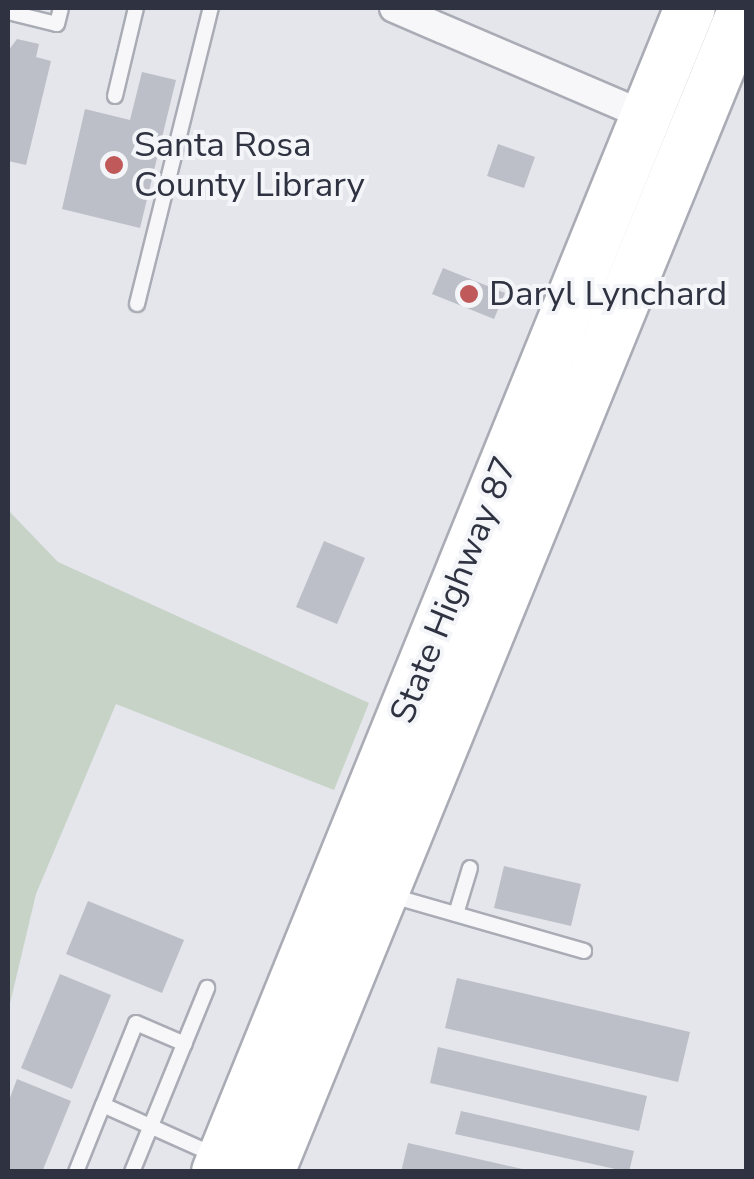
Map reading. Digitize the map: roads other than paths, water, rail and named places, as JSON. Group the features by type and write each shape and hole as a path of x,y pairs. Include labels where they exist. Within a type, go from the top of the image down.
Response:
{"highway":[{"name":"State Highway 87","path":"220,1165 690,8"},
{"path":"269,1172 744,8"}],"street":[{"path":"394,8 646,116"},
{"path":"528,540 552,436 648,195 646,116 694,71 725,8"},
{"path":"360,950 347,926 350,906 468,598 487,506"}],"lane":[{"path":"8,12 57,24 61,8"},
{"path":"115,96 136,8"},
{"path":"137,304 210,8"},
{"path":"456,914 470,868"},
{"path":"383,893 584,952"},
{"path":"132,1172 207,988"},
{"path":"76,1172 136,1023 185,1044"},
{"path":"103,1105 151,1126 220,1165"}],"place":[{"name":"Santa Rosa County Library","path":"114,165"},
{"name":"Daryl Lynchard","path":"469,294"}]}
